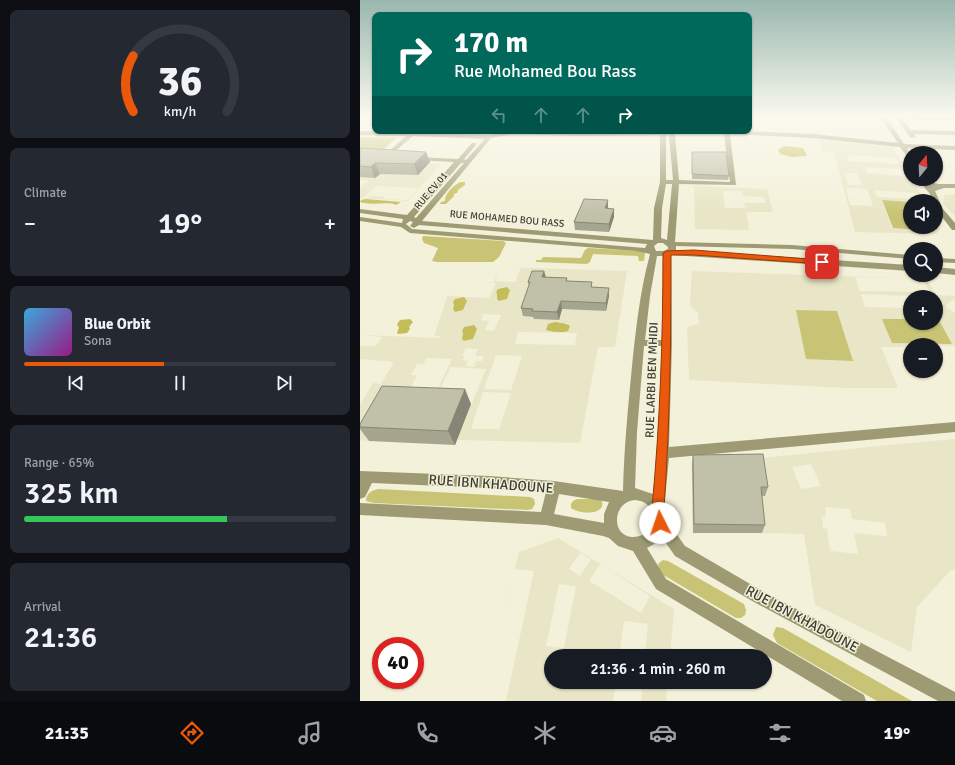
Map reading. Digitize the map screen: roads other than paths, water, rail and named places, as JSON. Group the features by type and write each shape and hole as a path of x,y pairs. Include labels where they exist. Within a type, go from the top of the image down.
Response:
{"street":[{"path":"391,150 383,156 394,157"},
{"name":"RUE CV 01","path":"403,225 469,150"},
{"name":"RUE CV 01","path":"410,231 478,150"},
{"name":"RUE LARBI BEN MHIDI","path":"626,496 645,296 654,247 662,182 663,150"},
{"name":"RUE LARBI BEN MHIDI","path":"659,515 663,453 669,250 676,182 673,150"},
{"path":"662,182 734,184 729,150"},
{"path":"410,158 469,161"},
{"path":"943,185 955,186"},
{"path":"928,186 933,193 940,210 955,228"},
{"path":"933,193 937,186"},
{"name":"RUE MOHAMED BOU RASS","path":"360,211 410,218 418,222 654,247"},
{"path":"360,219 403,225 410,231"},
{"name":"RUE MOHAMED BOU RASS","path":"410,231 636,249 654,247"},
{"path":"654,247 665,241 669,250"},
{"path":"654,247 669,250 903,268"},
{"path":"669,250 792,248 903,256"},
{"path":"792,248 793,260"},
{"path":"943,260 955,261"},
{"path":"943,271 955,272"},
{"path":"640,342 667,343"},
{"path":"663,453 955,427"},
{"path":"360,493 365,477"},
{"name":"RUE IBN KHADOUNE","path":"365,477 554,487 626,496"},
{"path":"546,518 554,487"},
{"path":"636,494 649,498 654,502 659,515 654,534 649,539 636,543 627,543 619,539 609,525 611,509 616,503 626,496 636,494"},
{"path":"360,509 546,518 613,532"},
{"name":"RUE IBN KHADOUNE","path":"659,515 680,551 758,597 955,701"},
{"path":"636,543 661,584 858,701"}]}
